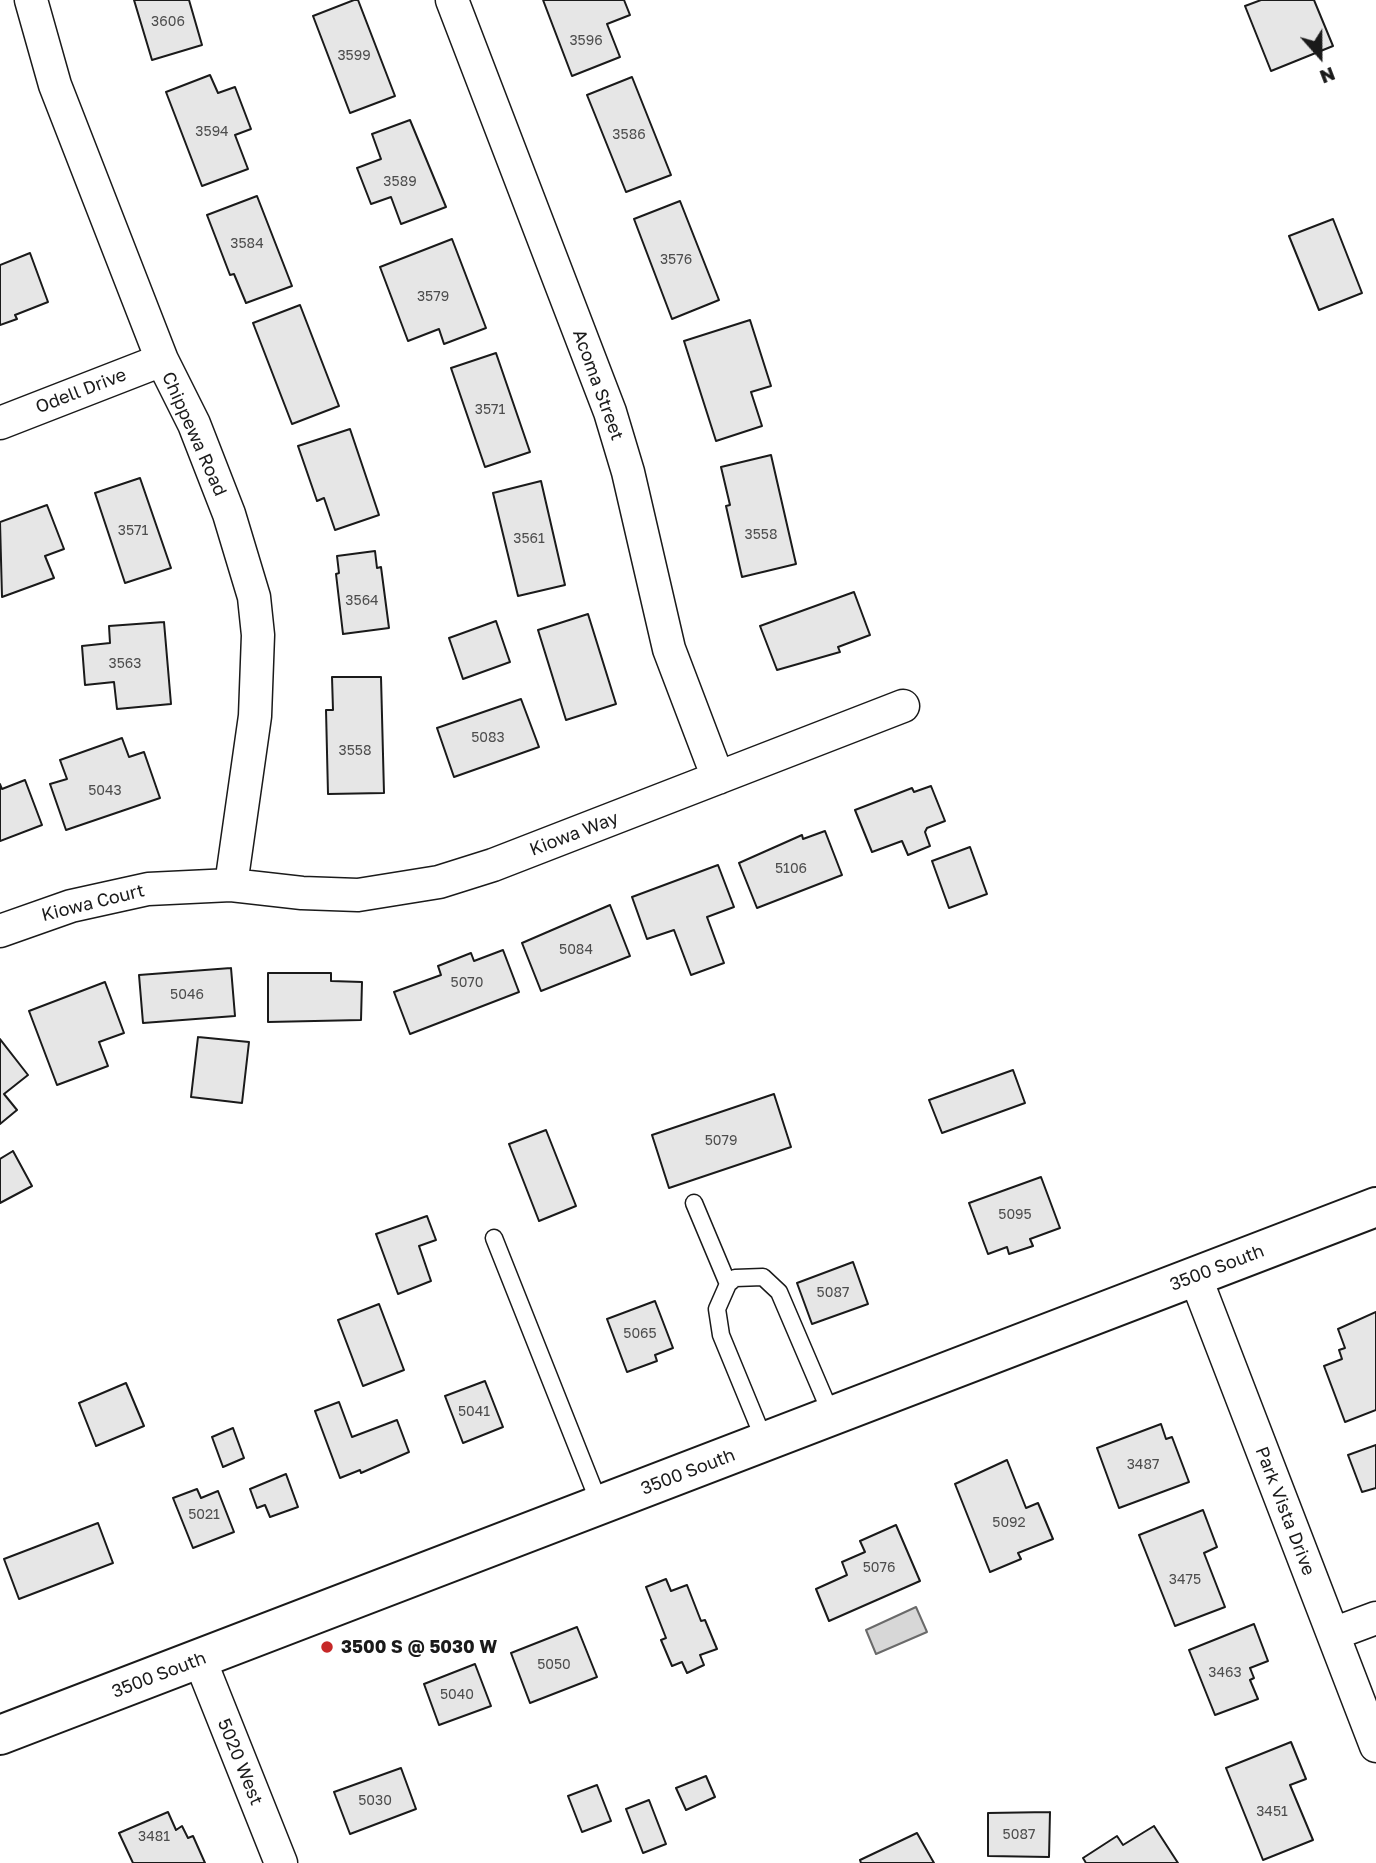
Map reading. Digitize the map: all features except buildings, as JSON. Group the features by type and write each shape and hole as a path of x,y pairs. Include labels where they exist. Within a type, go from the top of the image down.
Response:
{"main road":[{"name":"3500 South","path":"0,1735 1376,1207"}],"street":[{"name":"Chippewa Road","path":"31,0 55,85 162,360 194,424 229,514 254,597 258,635 255,716 231,885"},
{"name":"Acoma Street","path":"452,0 610,412 628,472 669,649 718,778"},
{"name":"Odell Drive","path":"0,422 162,360"},
{"name":"Kiowa Way","path":"231,885 330,895 384,892 426,885 493,865 903,706"},
{"name":"Kiowa Court","path":"0,931 110,895 148,889 231,885"},
{"name":"Park Vista Drive","path":"1195,1276 1376,1746"},
{"path":"1333,1634 1376,1618"},
{"name":"5020 West","path":"200,1660 281,1863"}],"lane":[{"path":"694,1203 727,1284"},
{"path":"494,1238 600,1505"},
{"path":"765,1442 721,1335 717,1309 727,1284 736,1278 763,1277 779,1292 832,1416"}],"shaded area":[{"path":"916,1607 927,1632 876,1654 866,1630"}],"place":[{"name":"3500 S @ 5030 W","path":"327,1647"}]}
